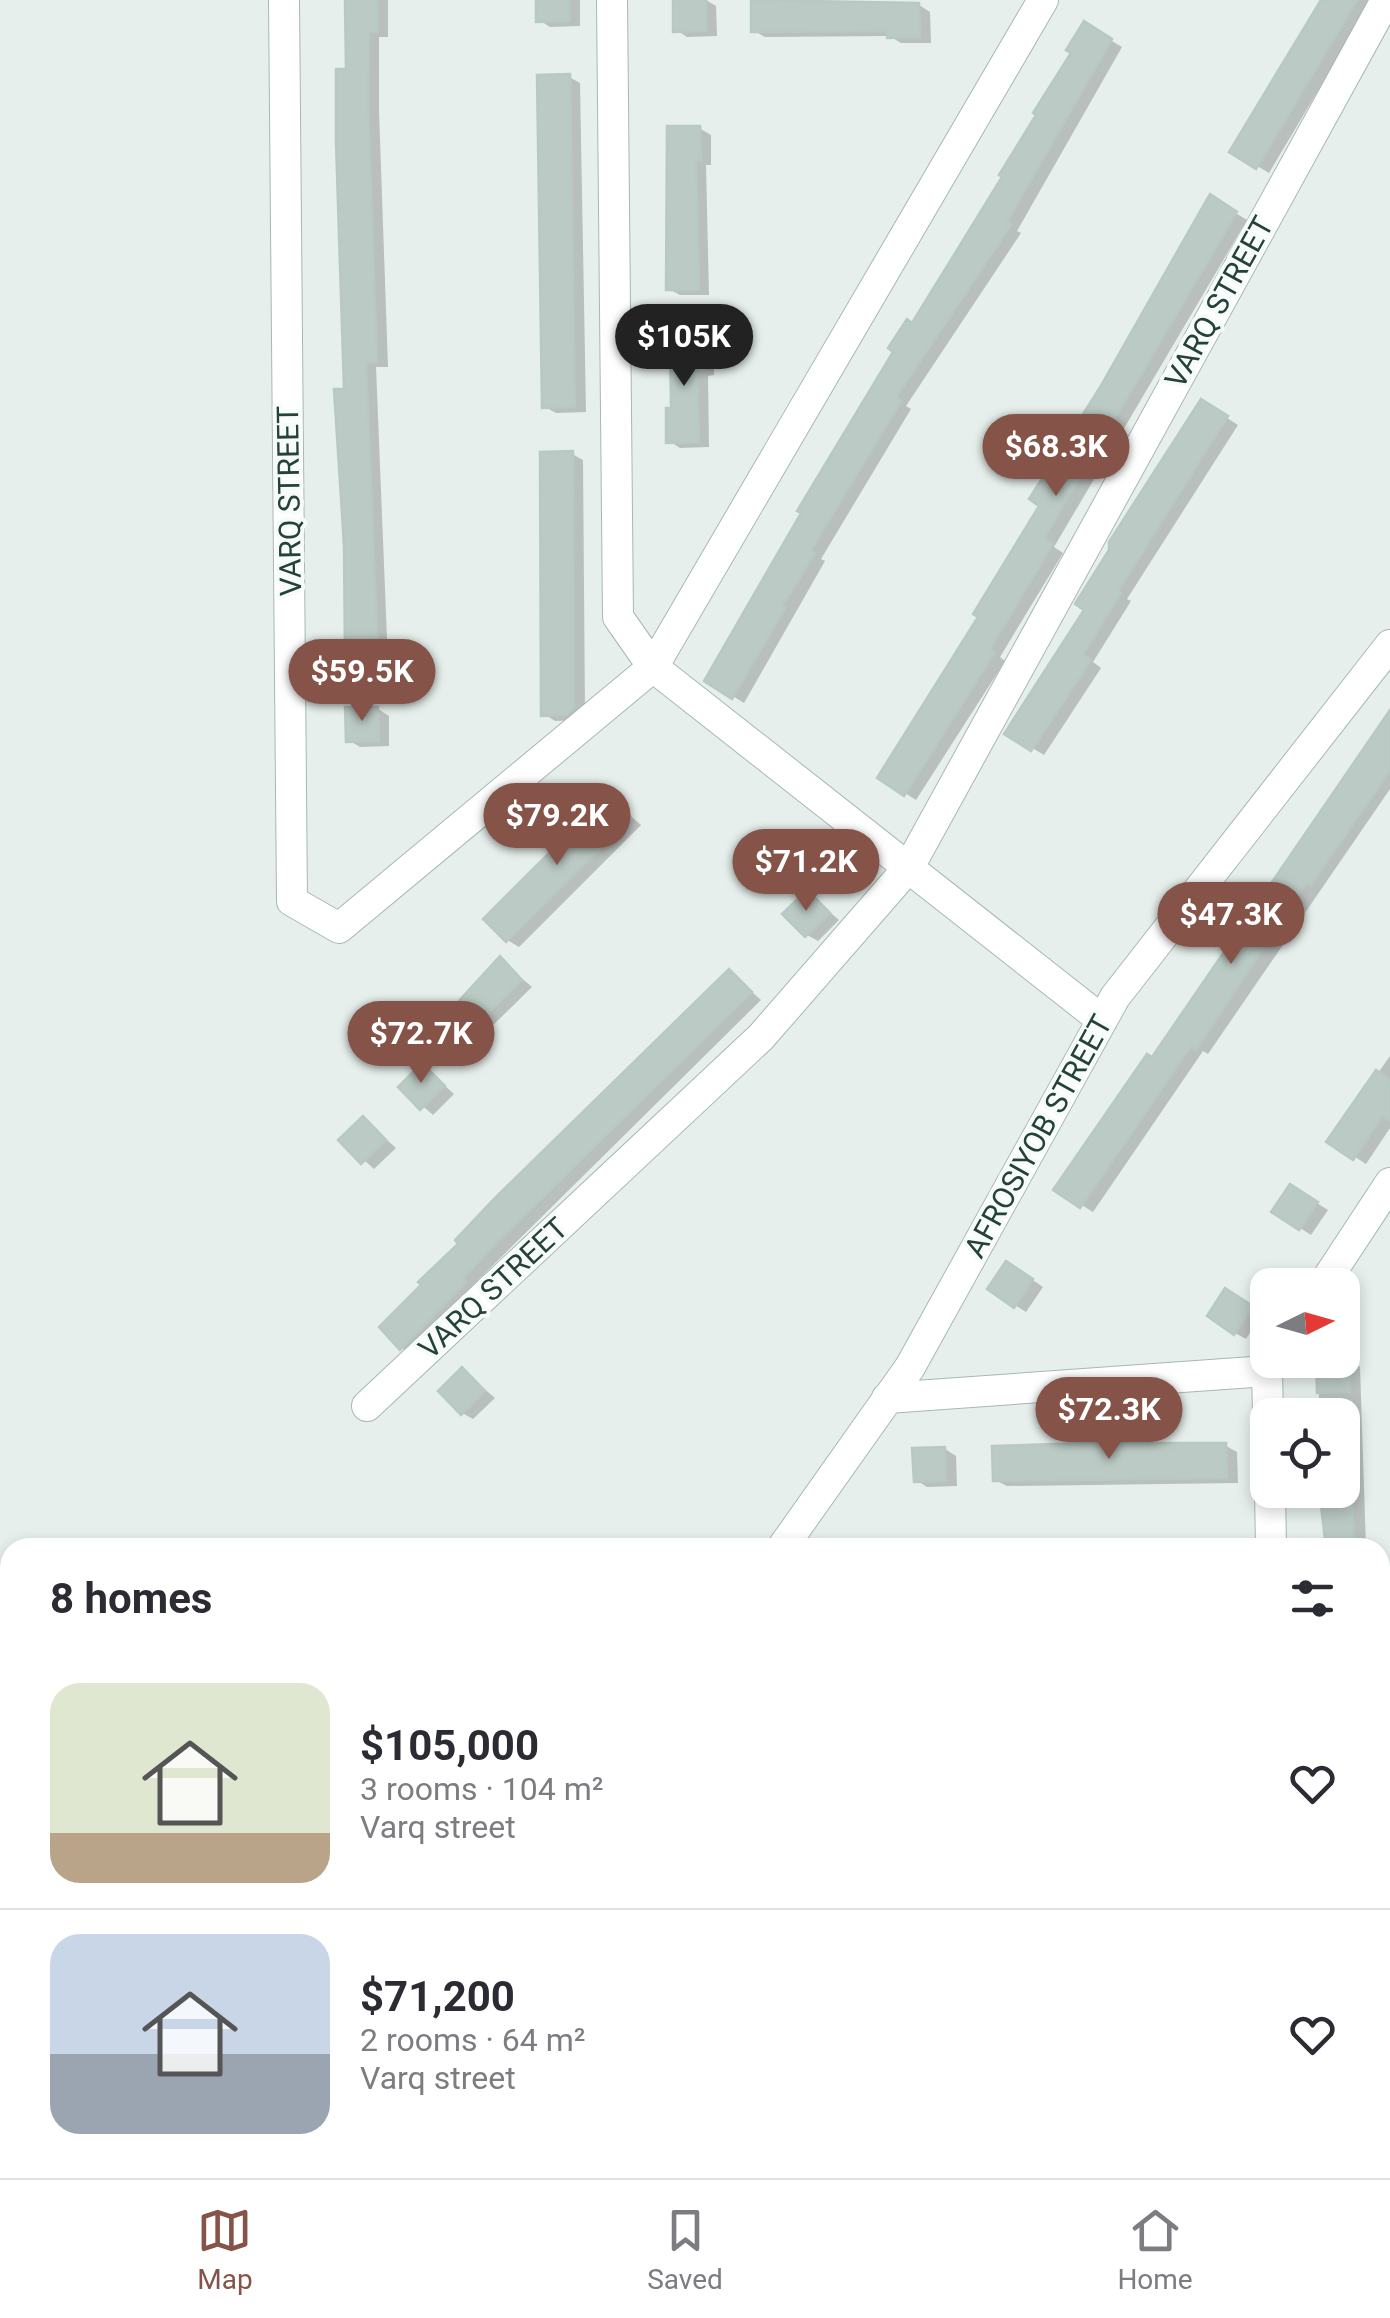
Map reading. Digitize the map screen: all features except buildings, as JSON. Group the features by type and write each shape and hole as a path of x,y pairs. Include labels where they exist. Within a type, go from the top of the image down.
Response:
{"street":[{"name":"VARQ STREET","path":"284,0 292,901 340,928 653,667 1042,0"},
{"path":"612,0 618,616 653,667 1102,1020"},
{"name":"VARQ STREET","path":"367,1406 761,1037 908,867 1386,0"},
{"name":"AFROSIYOB STREET","path":"789,1538 910,1367 1115,997 1390,645"},
{"path":"1335,1268 1390,1183"},
{"path":"887,1398 1250,1368"},
{"path":"1270,1508 1271,1538"}]}
